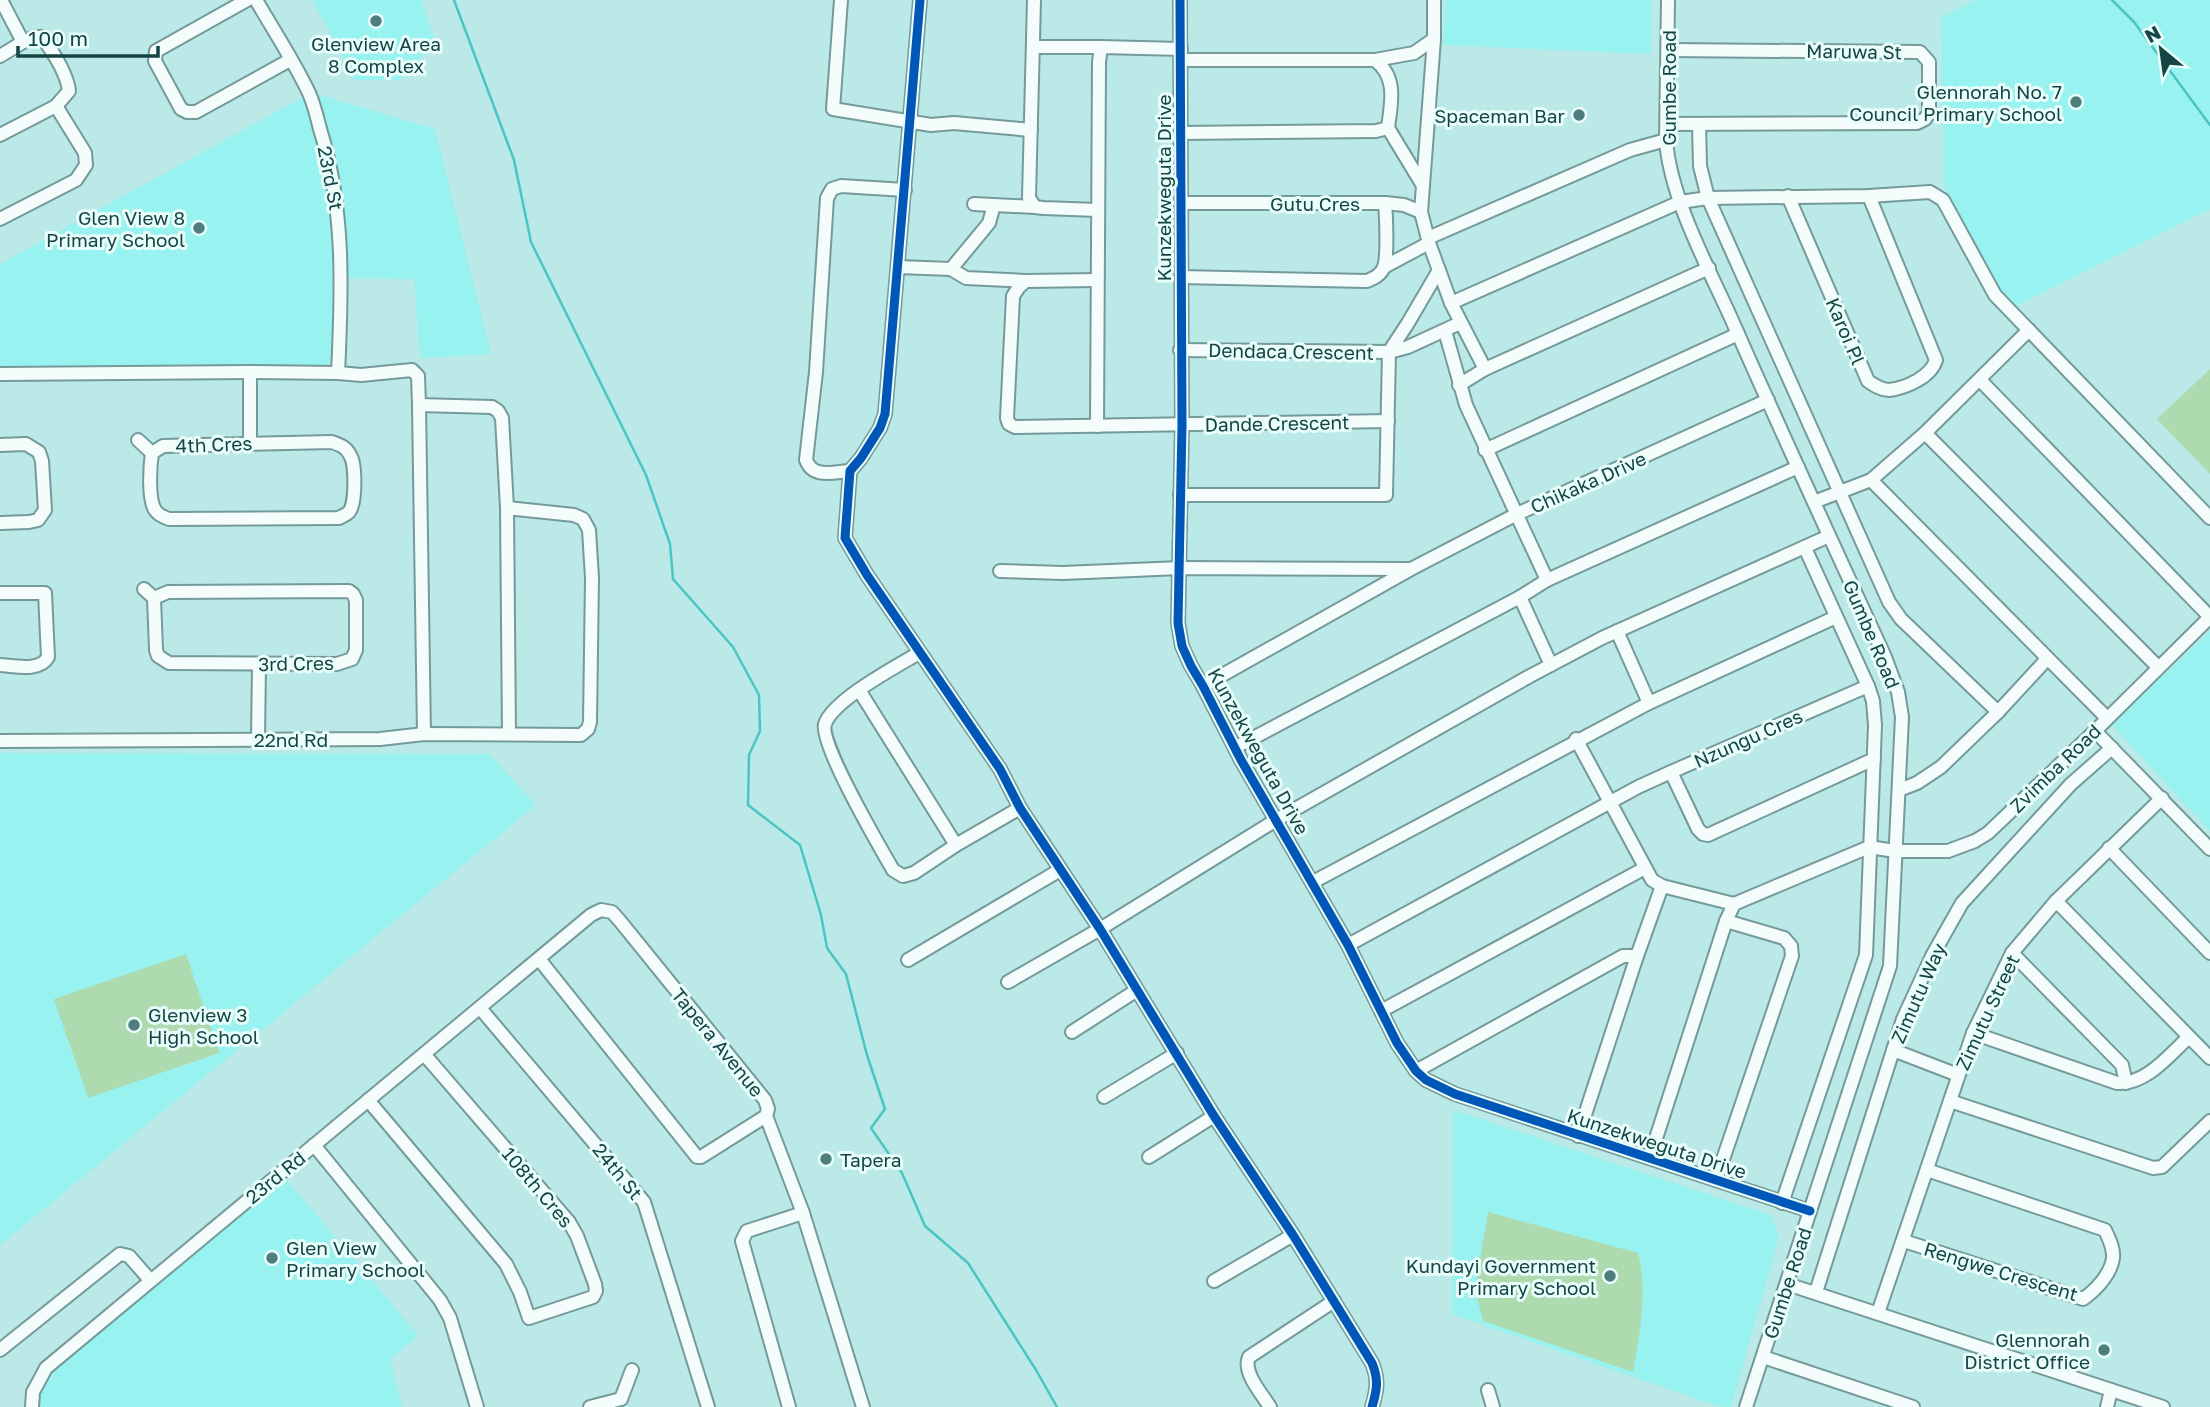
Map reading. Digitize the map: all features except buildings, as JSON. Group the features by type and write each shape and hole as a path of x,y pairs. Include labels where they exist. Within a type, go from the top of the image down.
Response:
{"street":[{"path":"1,0 23,42"},
{"path":"247,0 156,51 155,61 181,109 196,112 290,60"},
{"name":"23rd St","path":"256,0 309,94 334,183 340,224 338,373"},
{"path":"841,0 832,109 931,125 954,123 1031,130"},
{"path":"920,0 885,414 880,428 850,471 845,538 919,653 1000,769 1020,808 1100,929 1214,1115 1293,1235 1372,1363 1378,1385 1372,1407"},
{"path":"1034,0 1029,198 1035,207"},
{"name":"Kunzekweguta Drive","path":"1180,0 1182,425 1178,622 1182,646 1191,666 1348,945 1397,1043 1416,1071 1426,1080 1455,1094 1810,1212"},
{"path":"1434,0 1434,39 1421,212 1451,303 1485,369"},
{"name":"Gumbe Road","path":"1668,0 1667,158 1680,202 1885,657 1898,692 1902,717 1890,966 1746,1407"},
{"path":"0,56 23,42 42,37 68,82 69,91 56,106 0,135"},
{"path":"1033,47 1101,47 1181,55 1375,60 1414,53 1434,39"},
{"path":"1097,426 1101,47"},
{"name":"Maruwa St","path":"1667,124 1917,123 1929,113 1929,62 1920,52 1668,50"},
{"path":"1375,60 1384,67 1390,77 1392,99 1388,128 1422,185"},
{"path":"0,219 76,180 83,172 86,165 85,153 56,106"},
{"path":"1699,124 1700,166 1708,198 1889,602 1901,619 1998,712"},
{"path":"1180,133 1376,131 1388,128"},
{"path":"1181,277 1367,281 1377,276 1384,267 1429,240 1630,150 1666,139"},
{"path":"850,471 817,473 810,469 806,460 816,372 827,198 832,189 841,186 905,190"},
{"path":"1451,303 1680,202 1708,198 1869,196 1930,192 1943,200 1995,295 2210,518"},
{"name":"Karoi Pl","path":"1788,196 1868,381 1875,387 1887,390 1919,380 1934,367 1936,360 1869,196"},
{"name":"Gutu Cres","path":"1181,203 1385,203 1384,267"},
{"path":"1385,203 1404,205 1421,212"},
{"path":"974,204 1098,210"},
{"path":"951,269 989,223 994,205"},
{"path":"898,267 951,269 966,278 1097,280"},
{"path":"1459,385 1485,369 1709,268"},
{"path":"1389,352 1409,323 1438,270"},
{"name":"Dande Crescent","path":"1026,281 1018,287 1013,296 1007,418 1009,424 1015,427 1388,421"},
{"path":"1389,352 1408,347 1460,324"},
{"path":"1445,331 1459,385 1485,450 1547,580"},
{"path":"1814,502 1871,480 1925,433 2029,331"},
{"path":"1485,450 1738,334"},
{"name":"Dendaca Crescent","path":"1180,350 1389,352 1386,495 1180,495"},
{"path":"0,374 250,372 361,375 412,370 418,376 419,405 424,734"},
{"path":"250,372 250,443"},
{"path":"1980,380 2210,617"},
{"name":"Chikaka Drive","path":"1203,686 1411,569 1517,514 1768,400"},
{"path":"419,405 492,407 502,418 507,508 509,734"},
{"path":"1925,433 2158,667"},
{"path":"138,440 152,453"},
{"name":"4th Cres","path":"332,442 344,447 352,457 353,504 343,516 332,519 169,519 155,510 152,502 152,453 163,446 332,442"},
{"path":"0,445 26,444 39,452 45,510 38,520 0,523"},
{"path":"1236,747 1520,597 1547,580 1798,467"},
{"path":"1871,480 2107,718"},
{"name":"22nd Rd","path":"0,741 380,739 424,734 581,735 588,729 590,722 592,578 589,530 579,516 507,508"},
{"path":"1008,982 1100,929 1276,820 1551,665 1617,631 1829,536"},
{"path":"1782,1203 1866,956 1874,759 1874,701 1805,548"},
{"name":"Chikaka Drive","path":"1000,571 1063,573 1180,568 1411,569"},
{"name":"3rd Cres","path":"344,590 353,594 356,600 356,650 352,659 337,664 259,664 169,663 162,659 156,650 149,594 344,590"},
{"path":"0,593 45,593 48,657 46,662 38,666 0,665"},
{"path":"1520,597 1551,665"},
{"path":"1313,882 1649,702 1836,617"},
{"name":"Zvimba Road","path":"1869,847 1895,851 1948,851 1988,833 2210,617"},
{"path":"1617,631 1649,702"},
{"path":"919,653 859,690 834,712 825,725 826,735 847,786 893,870 903,876 914,873 1020,808"},
{"path":"1899,790 1917,783 1941,767 1998,712 2047,659"},
{"path":"258,738 259,664"},
{"name":"Nzungu Cres","path":"1868,686 1671,772 1698,829 1708,835 1874,759"},
{"path":"859,690 956,845"},
{"path":"2095,731 2210,849"},
{"path":"1576,739 1645,868 1652,880 1662,887 1734,904 1869,847"},
{"name":"Zimutu Way","path":"1816,1292 1903,1019 1932,956 1962,903 2071,784 2112,748"},
{"path":"1348,945 1638,787 1671,772"},
{"name":"Zimutu Street","path":"1878,1313 1973,1033 2011,953 2056,901 2162,798"},
{"path":"2109,848 2210,953"},
{"path":"1381,1011 1645,868"},
{"path":"908,961 1060,870"},
{"path":"1578,1136 1662,887"},
{"path":"2056,901 2210,1059"},
{"path":"1650,1157 1726,921 1734,904"},
{"name":"Tapera Avenue","path":"601,910 612,912 765,1100 768,1109 766,1116 697,1157 538,960 591,915 601,910"},
{"path":"1716,1180 1792,956 1791,946 1784,938 1726,921"},
{"path":"2011,953 2122,1065 2126,1083"},
{"path":"1416,1071 1623,957 1637,956"},
{"name":"23rd Rd","path":"32,1407 33,1392 46,1368 538,960"},
{"path":"1072,1032 1137,990"},
{"name":"24th St","path":"480,1008 645,1202 708,1407"},
{"path":"1973,1033 2118,1083 2137,1080 2189,1038"},
{"path":"1893,1050 1958,1075"},
{"path":"1104,1097 1177,1053"},
{"name":"108th Cres","path":"368,1100 506,1264 529,1318 593,1297 595,1284 569,1223 425,1054"},
{"path":"1950,1101 2152,1168 2162,1167 2210,1121"},
{"path":"1149,1157 1214,1115"},
{"path":"766,1116 803,1213 863,1407"},
{"path":"314,1145 440,1300 450,1318 477,1407"},
{"name":"Rengwe Crescent","path":"1904,1241 2083,1299 2102,1282 2110,1267 2113,1257 2112,1244 2105,1230 1927,1170"},
{"path":"789,1407 742,1241 747,1231 803,1213"},
{"path":"1214,1281 1293,1235"},
{"path":"0,1350 120,1254 128,1256 150,1280"},
{"path":"1787,1283 2163,1407"},
{"path":"1270,1407 1247,1369 1246,1361 1334,1301"},
{"path":"1763,1357 1913,1407"},
{"path":"590,1407 626,1403 632,1370"},
{"path":"1488,1390 1493,1407"},
{"path":"2107,1407 2111,1390"}],"shaded area":[{"name":"Glenview Area 8 Complex","path":"312,0 421,0 436,42 400,80 355,80"},
{"path":"1446,0 1651,0 1651,54 1443,45"},
{"name":"Glennorah No. 7 Council Primary School","path":"1975,0 2210,0 2210,209 2014,307 1990,295 1944,186 1941,17"},
{"path":"317,94 435,129 491,354 420,358 414,279 346,278 345,203"},
{"name":"Glen View 8 Primary School","path":"305,96 330,193 337,274 331,363 0,371 0,264"},
{"path":"2210,631 2210,831 2112,725"},
{"name":"Glenview 3 High School","path":"0,753 489,754 536,805 0,1245"},
{"name":"Kundayi Government Primary School","path":"1453,1110 1771,1215 1779,1237 1731,1407 1721,1407 1452,1314"},
{"name":"Glen View Primary School","path":"286,1179 419,1336 390,1359 402,1407 38,1407 35,1396 47,1375"}],"green space":[{"path":"2210,369 2210,474 2157,419"},
{"path":"186,954 219,1053 88,1098 54,999"},
{"path":"1488,1212 1638,1253 1643,1298 1633,1372 1483,1321 1475,1289"}],"waterway":[{"path":"454,0 514,160 531,242 646,475 670,544 673,579 733,647 759,695 760,731 749,755 748,805 800,845 821,915 827,948 846,974 867,1055 885,1109 871,1128 902,1173 925,1226 968,1263 1057,1407"},
{"path":"2112,0 2134,22 2210,125"}],"cycle path":[{"path":"920,0 885,414 880,428 850,471 845,538 867,575 1000,769 1020,808 1100,929 1214,1116 1293,1235 1372,1363 1376,1375 1372,1407"},
{"path":"1180,0 1182,425 1178,623 1182,646 1191,666 1241,760 1348,945 1397,1043 1416,1071 1426,1080 1455,1094 1810,1211"}],"place":[{"name":"Glenview Area 8 Complex","path":"376,21"},
{"name":"Glennorah No. 7 Council Primary School","path":"2076,102"},
{"name":"Spaceman Bar","path":"1579,115"},
{"name":"Glen View 8 Primary School","path":"199,228"},
{"name":"Glenview 3 High School","path":"134,1025"},
{"name":"Tapera","path":"826,1159"},
{"name":"Glen View Primary School","path":"272,1258"},
{"name":"Kundayi Government Primary School","path":"1610,1276"},
{"name":"Glennorah District Office","path":"2104,1350"}]}
